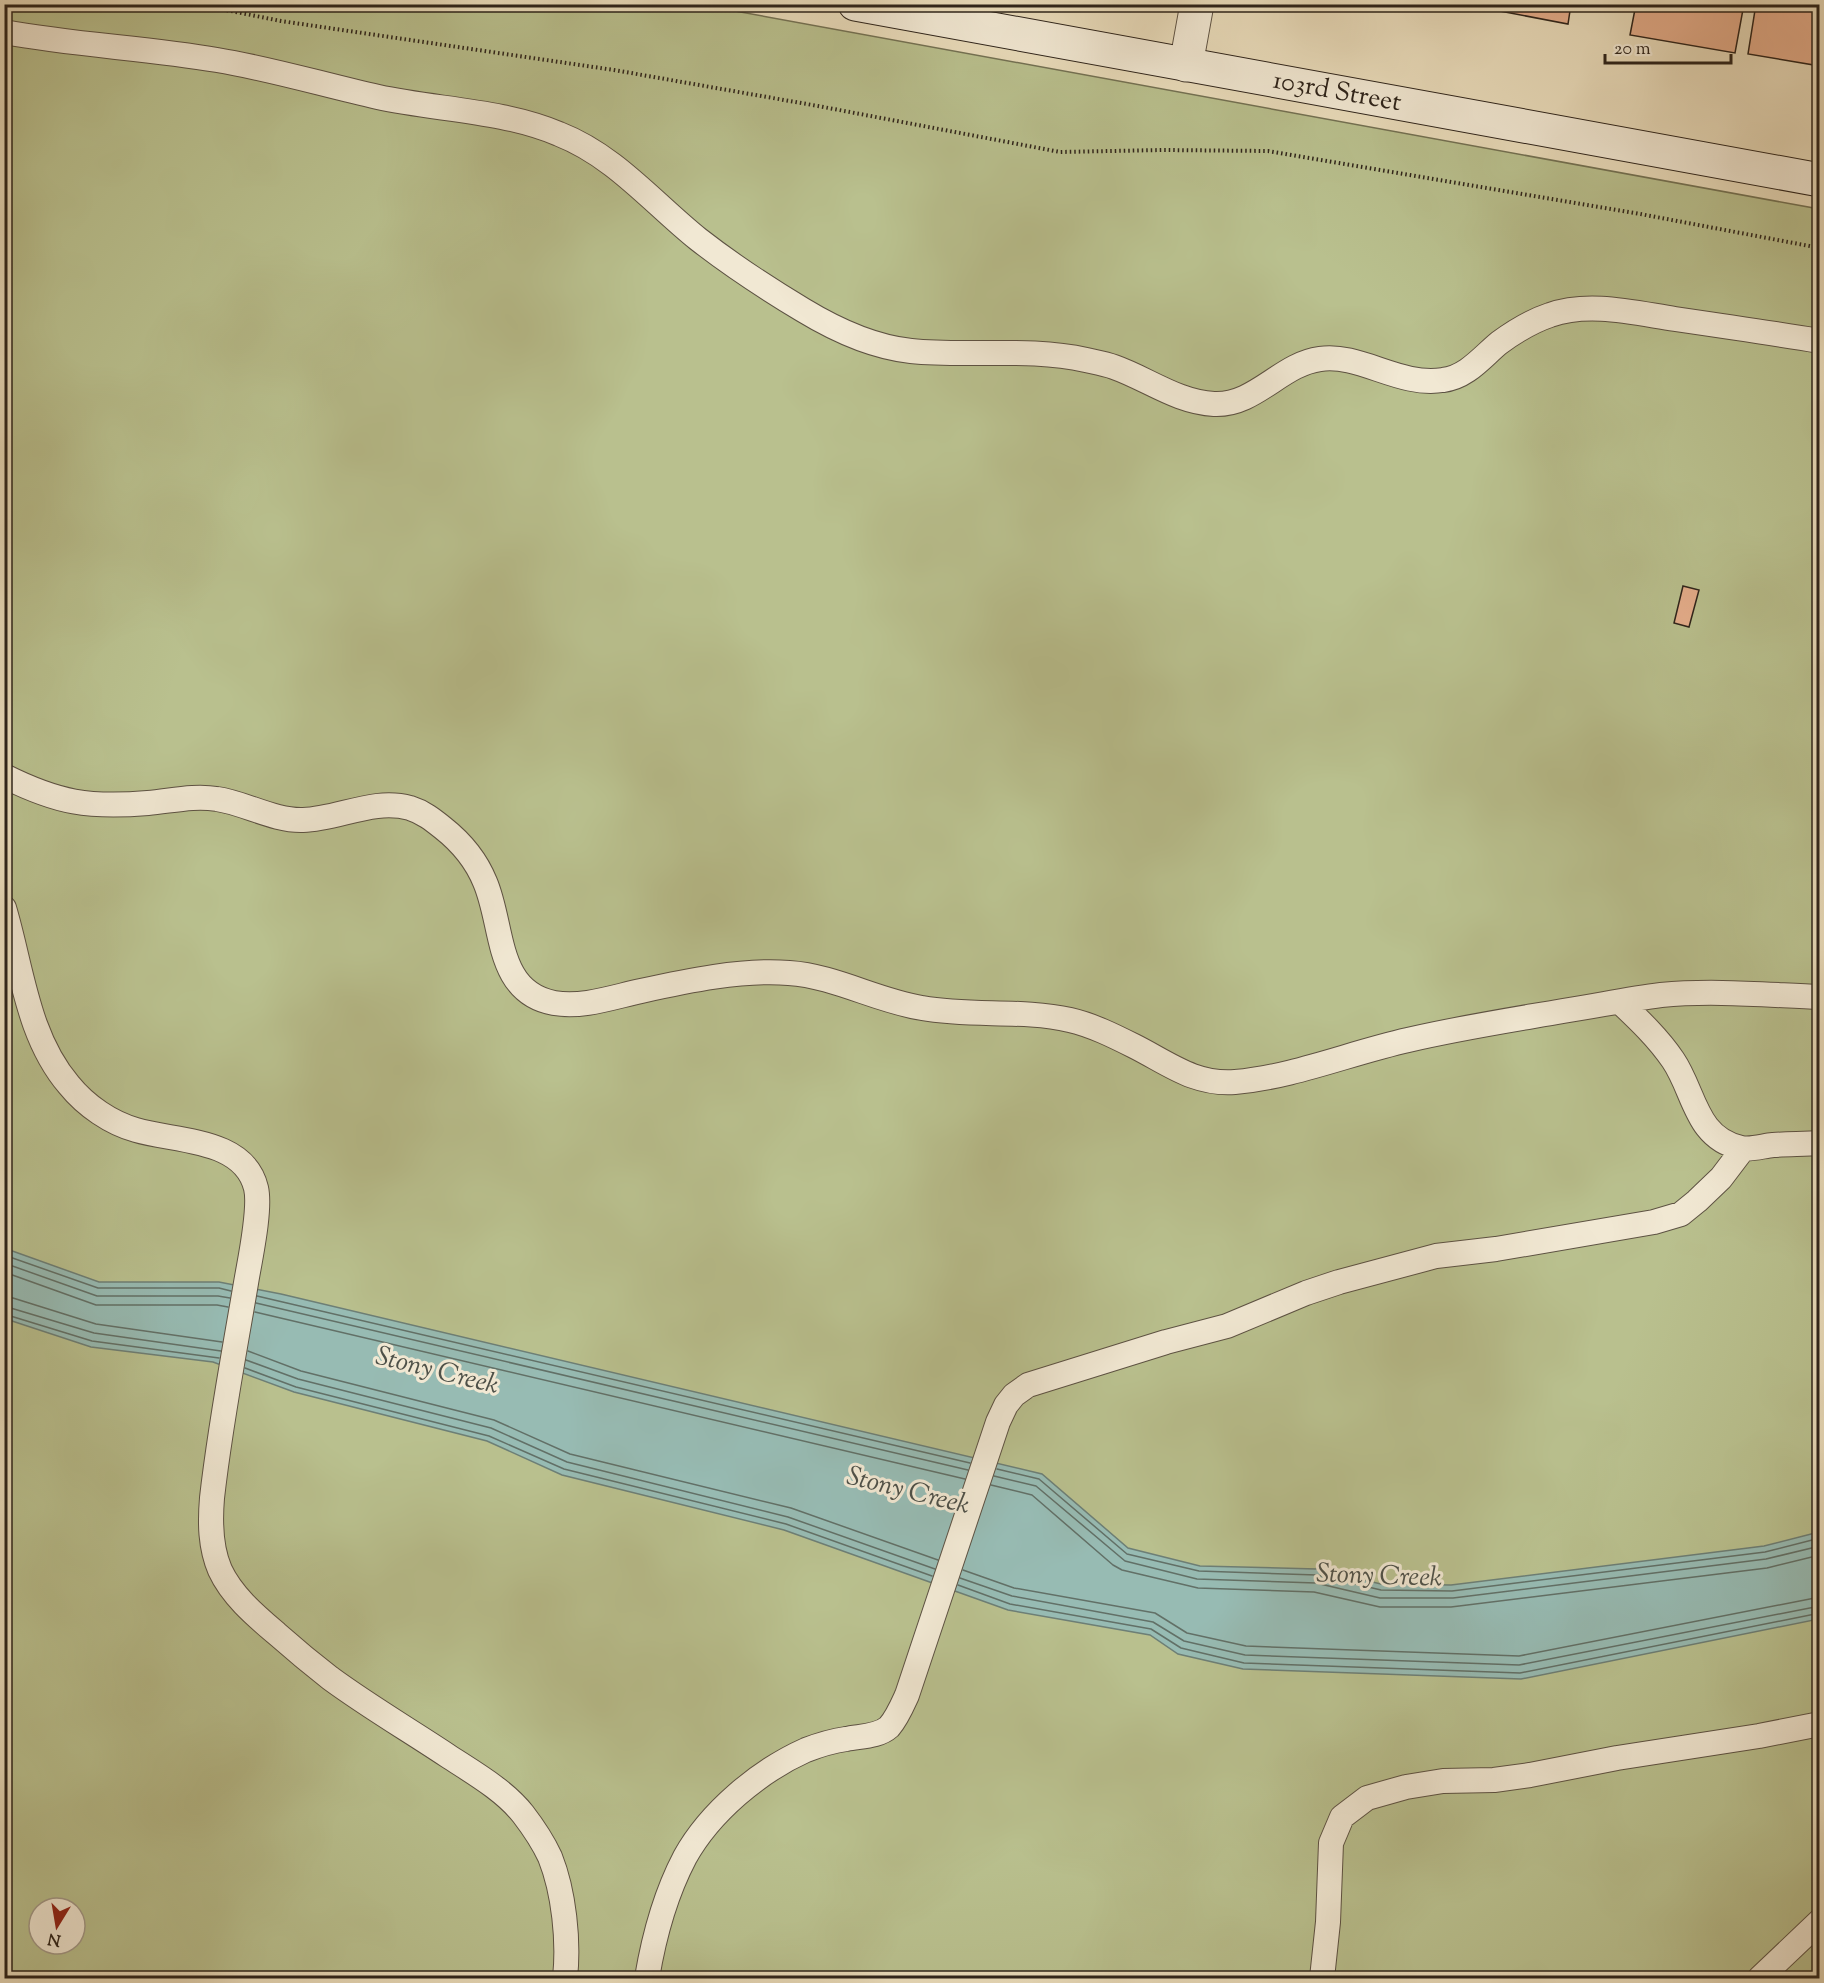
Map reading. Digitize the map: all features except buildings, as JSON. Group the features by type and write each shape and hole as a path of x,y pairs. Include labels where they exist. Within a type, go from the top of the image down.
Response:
{"street":[{"name":"103rd Street","path":"855,4 1820,180"},
{"path":"1186,65 1197,4"}],"lane":[{"path":"4,32 221,60 298,76 378,97 535,125 579,142 613,164 698,238 801,309 837,330 884,346 910,351 1046,355 1082,359 1115,367 1174,395 1213,404 1231,403 1249,395 1282,373 1319,358 1341,358 1407,379 1449,380 1465,373 1522,327 1542,317 1582,308 1632,312 1820,341"},
{"path":"4,776 63,800 86,805 114,806 214,798 296,821 388,805 408,808 425,814 460,842 475,862 493,903 506,960 512,975 522,988 537,998 554,1003 596,1002 706,979 787,972 841,983 914,1007 953,1013 1040,1016 1071,1020 1130,1043 1192,1078 1229,1083 1280,1075 1408,1040 1459,1029 1660,995 1694,993 1820,997"},
{"path":"4,908 30,1011 43,1046 70,1087 90,1106 114,1121 136,1130 216,1146 237,1158 249,1172 256,1188 254,1234 215,1469 210,1524 213,1547 220,1570 235,1593 257,1617 330,1678 472,1772 503,1794 522,1812 550,1857 558,1887 566,1942 565,1978"},
{"path":"1620,1002 1654,1036 1674,1062 1688,1088 1698,1116 1714,1135 1743,1149 1820,1143"},
{"path":"647,1978 663,1908 686,1855 732,1799 782,1762 808,1749 831,1742 864,1737 888,1728 898,1714 907,1695 998,1422 1014,1395 1028,1385 1166,1342 1227,1326 1306,1293 1340,1282 1436,1256 1519,1245 1654,1222 1680,1214 1720,1178 1743,1149"},
{"path":"1322,1978 1328,1922 1331,1843 1342,1817 1367,1798 1406,1787 1443,1781 1494,1780 1530,1775 1820,1724"},
{"path":"1760,1978 1820,1920"}],"path":[{"path":"196,4 280,21 614,70 1060,152 1268,151 1635,213 1820,248"}],"green space":[{"path":"5,5 702,5 1819,209 1819,1978 5,1978"}],"water":[{"name":"Stony Creek","path":"4,1248 99,1282 219,1282 281,1294 1042,1474 1128,1548 1200,1566 1317,1569 1381,1584 1451,1585 1764,1546 1819,1532 1819,1619 1521,1679 1243,1669 1178,1654 1150,1635 1008,1610 784,1530 562,1475 487,1441 294,1392 213,1362 91,1347 5,1319"}]}
